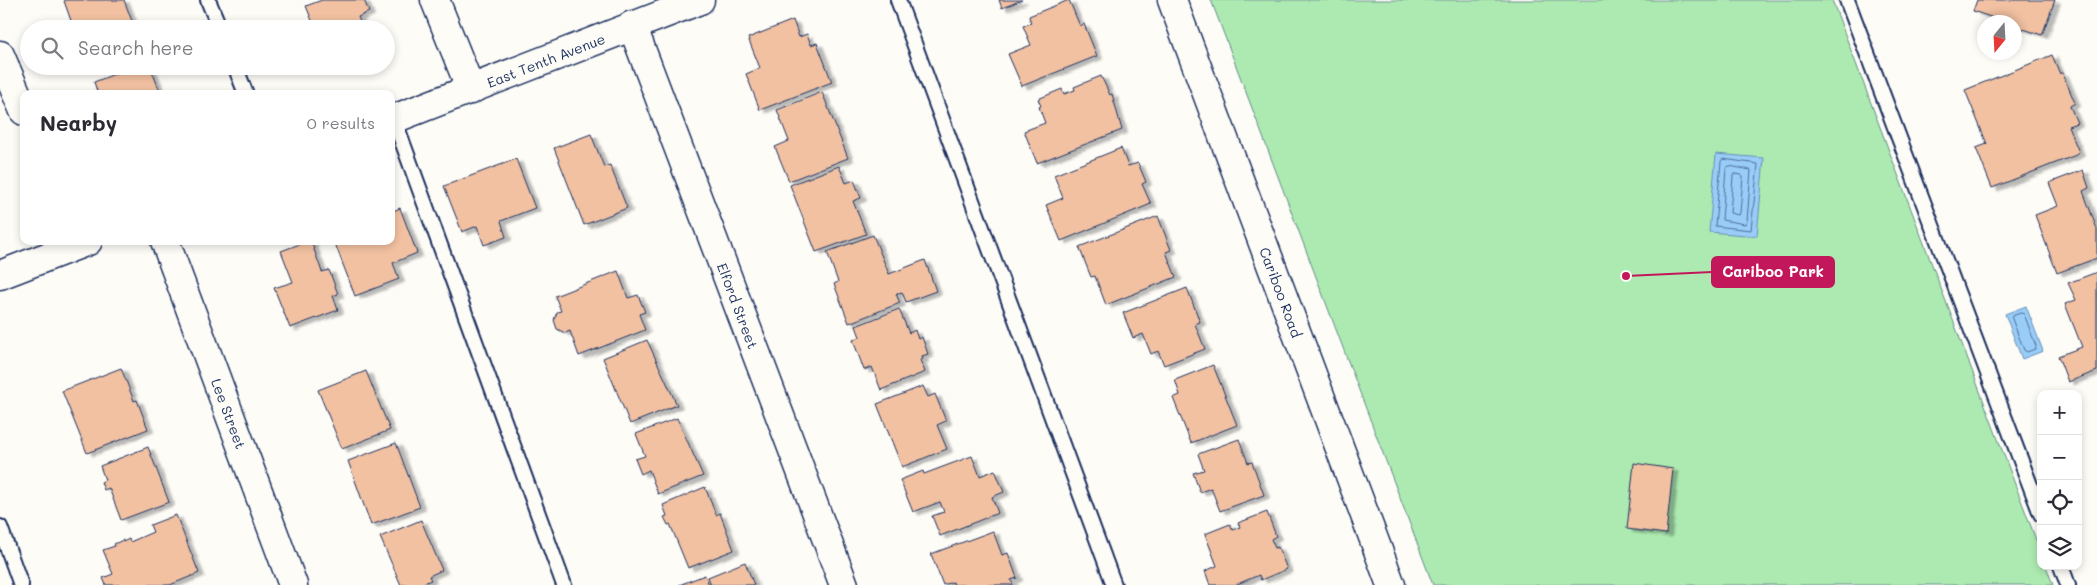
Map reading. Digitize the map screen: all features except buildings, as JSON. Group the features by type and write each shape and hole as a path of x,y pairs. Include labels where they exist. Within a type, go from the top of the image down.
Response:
{"street":[{"path":"435,0 471,90"},
{"name":"East Tenth Avenue","path":"395,119 632,26 655,8 700,0"},
{"name":"Cariboo Road","path":"1172,0 1391,585"},
{"name":"Elford Street","path":"632,26 844,585"},
{"path":"0,55 20,102"},
{"path":"0,275 75,245"},
{"name":"Lee Street","path":"166,245 293,585"}],"lane":[{"path":"208,0 216,20"},
{"path":"898,0 1114,585"},
{"path":"1847,0 2037,503"},
{"path":"239,75 244,90"},
{"path":"395,125 564,585"},
{"path":"0,527 21,585"},
{"path":"2062,570 2068,585"}],"green space":[{"path":"1211,0 1832,0 2037,542 2037,570 2047,570 2053,585 1433,585"}],"water":[{"path":"1716,154 1764,158 1757,236 1709,232"},
{"path":"2026,306 2043,351 2022,359 2005,314"}],"place":[{"name":"Cariboo Park","path":"1626,276"}]}
